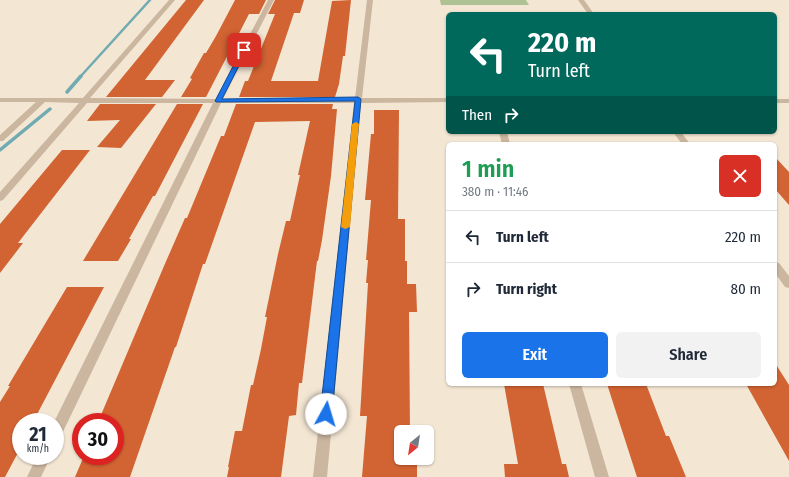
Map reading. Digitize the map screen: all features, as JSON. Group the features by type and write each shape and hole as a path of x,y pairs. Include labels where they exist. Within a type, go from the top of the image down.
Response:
{"street":[{"path":"0,198 172,0"},
{"path":"64,416 218,101 271,0"},
{"path":"320,477 358,99 370,0"},
{"path":"581,0 590,12"},
{"path":"0,100 446,100"},
{"path":"0,139 43,100"},
{"path":"777,101 789,101"},
{"path":"777,268 789,284"},
{"path":"576,386 602,477"},
{"path":"34,477 40,465"}],"green space":[{"path":"440,0 526,0 529,5 441,5"}],"building":[{"path":"186,0 204,0 145,80 175,80 162,97 106,97"},
{"path":"235,0 266,0 259,14 249,14 206,97 181,97 192,79 190,78 204,53 206,53 216,36"},
{"path":"275,0 304,0 300,13 294,13 271,81 318,81 332,1 351,0 345,56 343,56 339,84 335,97 239,97 245,81 248,81 275,14 268,14"},
{"path":"100,104 156,104 121,148 97,147 120,120 87,121"},
{"path":"177,104 203,104 155,196 153,196 118,261 83,261"},
{"path":"236,104 333,104 332,109 337,109 331,176 322,240 317,261 302,383 299,383 296,415 289,416 281,477 227,477 235,431 242,431 251,385 253,385 278,254 286,221 290,221 310,121 255,122 205,264 203,264 176,347 130,477 75,477 80,465 124,465 124,413 102,413 221,136 224,136"},
{"path":"374,110 399,110 398,219 405,219 405,261 407,261 407,284 416,284 417,312 409,312 410,425 394,425 394,465 417,465 417,477 362,477 367,416 360,416 368,283 366,283 368,260 366,260 371,200 365,200 371,134 374,134"},
{"path":"62,150 90,150 18,243 23,243 0,273 0,224"},
{"path":"777,159 789,172 789,205 777,191"},
{"path":"67,287 104,287 38,413 12,413 12,464 5,477 0,477 0,402 10,386 8,386"},
{"path":"777,366 789,385 789,461 747,386 777,386"},
{"path":"504,386 543,386 562,464 566,464 569,477 505,477 504,464 518,464"},
{"path":"608,386 647,386 666,436 669,436 686,477 637,477"}],"waterway":[{"path":"80,77 150,0"},
{"path":"67,92 81,76"},
{"path":"0,150 50,109"}],"slow traffic":[{"path":"345,227 356,124"}],"route":[{"path":"244,50 218,101 358,99 326,414"}]}
